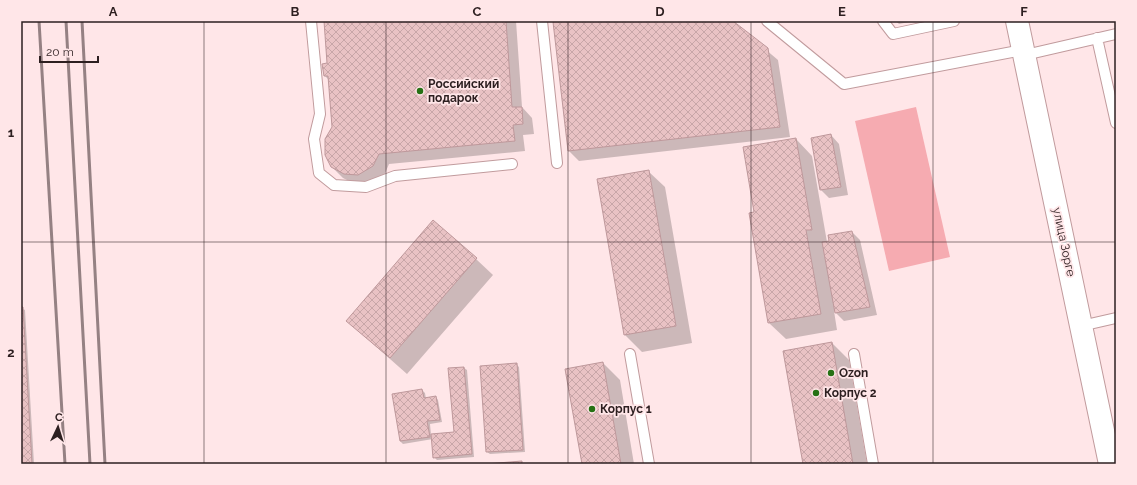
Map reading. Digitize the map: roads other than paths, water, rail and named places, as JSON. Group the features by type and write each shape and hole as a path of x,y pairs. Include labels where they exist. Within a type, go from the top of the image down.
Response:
{"street":[{"name":"улица Зорге","path":"1017,21 1110,464"}],"lane":[{"path":"311,21 320,114 314,139 319,173 334,185 366,187 395,176 512,164"},
{"path":"542,21 557,163"},
{"path":"767,21 844,84 1024,53 1116,34"},
{"path":"882,21 893,34 954,21"},
{"path":"1097,38 1111,79 1116,123"},
{"path":"1081,326 1116,318"},
{"path":"630,354 649,464"},
{"path":"854,354 873,464"}],"railway":[{"path":"39,21 65,464"},
{"path":"66,21 90,464"},
{"path":"82,21 105,464"}],"place":[{"name":"Российский подарок","path":"420,91"},
{"name":"Ozon","path":"831,373"},
{"name":"Корпус 2","path":"816,393"},
{"name":"Корпус 1","path":"592,409"}]}
